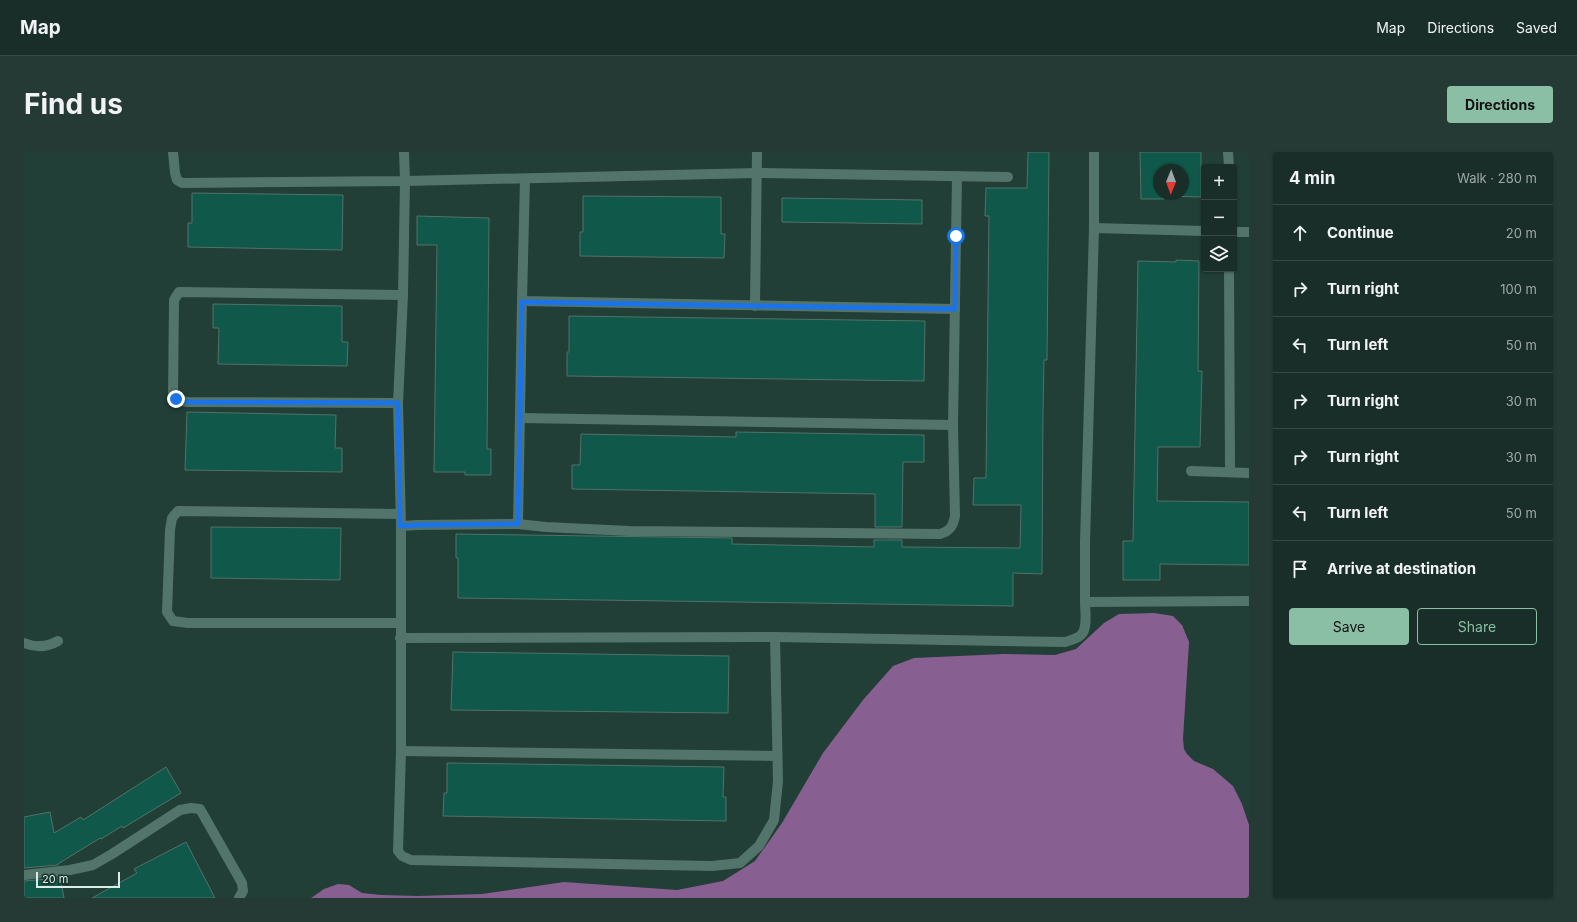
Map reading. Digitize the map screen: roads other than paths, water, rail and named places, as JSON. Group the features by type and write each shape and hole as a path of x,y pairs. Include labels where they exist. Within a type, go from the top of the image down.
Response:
{"street":[{"path":"174,152 175,173 177,180 182,183 525,179 757,173 1008,177"},
{"path":"404,152 405,181 403,295 398,403 401,751 398,851 402,856 411,860 712,866 740,863 759,846 774,820 778,781 775,637"},
{"path":"755,306 757,152"},
{"path":"400,638 775,637 1065,642 1081,636 1083,632 1085,602 1085,542 1094,228 1094,152"},
{"path":"1228,152 1228,164"},
{"path":"400,526 518,524 629,532 940,534 946,532 954,525 955,516 953,425 957,176"},
{"path":"518,524 525,179"},
{"path":"1094,228 1201,231"},
{"path":"1237,232 1249,232"},
{"path":"1229,272 1230,472"},
{"path":"398,403 180,401 173,396 174,300 179,292 403,295"},
{"path":"522,302 955,309"},
{"path":"520,418 953,425"},
{"path":"1191,471 1249,473"},
{"path":"400,514 178,511 172,518 170,530 167,612 173,621 188,624 400,623"},
{"path":"1085,602 1249,601"},
{"path":"24,643 38,646 50,645 58,641"},
{"path":"401,751 777,756"},
{"path":"24,876 70,870 93,865 180,810 196,808 200,809 242,883 243,891 239,898"}]}
